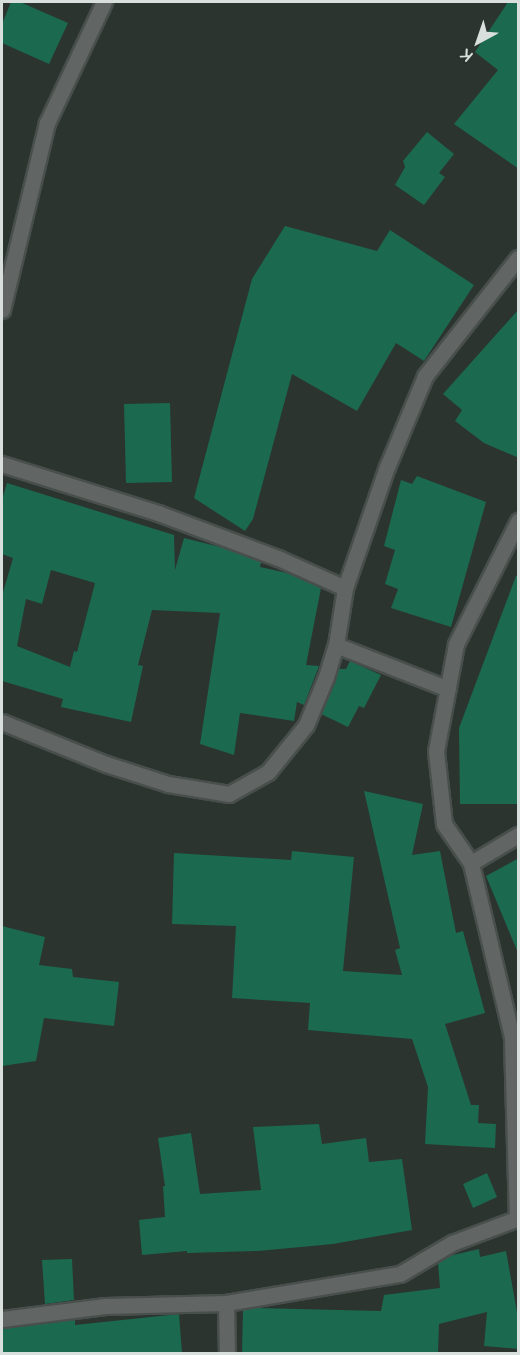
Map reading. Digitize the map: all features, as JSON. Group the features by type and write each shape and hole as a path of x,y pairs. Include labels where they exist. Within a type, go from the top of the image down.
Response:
{"street":[{"path":"2,310 47,123 104,2"},
{"path":"2,722 116,768 168,784 229,794 268,772 306,725 336,645 345,588 366,536 387,467 425,376 519,258"},
{"path":"2,464 158,513 278,558 345,588"},
{"path":"2,1319 105,1306 226,1303 400,1274 452,1243 518,1219 512,1037 471,863 444,824 436,751 456,644 519,520"},
{"path":"336,645 448,689"},
{"path":"471,863 519,836"},
{"path":"226,1303 227,1353"}],"building":[{"path":"11,2 20,2 68,23 49,64 2,43 2,24"},
{"path":"508,2 519,2 519,169 454,124 498,70 475,52"},
{"path":"427,132 454,154 439,173 445,177 424,205 395,185 405,167 403,161"},
{"path":"285,226 377,251 390,230 474,285 424,361 396,343 357,411 292,374 253,519 245,531 194,498 252,279"},
{"path":"519,309 519,458 484,443 455,421 462,410 443,394"},
{"path":"170,403 172,482 126,483 124,404"},
{"path":"417,476 486,502 451,627 391,608 398,589 385,584 395,550 384,546 401,480 412,484"},
{"path":"7,483 174,535 175,570 184,538 224,548 261,562 260,567 287,573 321,588 306,665 319,666 304,705 297,702 294,721 240,713 234,755 200,744 220,613 152,610 138,665 143,666 131,722 61,707 63,699 2,681 2,596 13,558 2,554 2,500","holes":["51,570 95,583 77,652 74,651 70,667 17,646 26,599 42,604"]},
{"path":"516,576 519,576 519,804 460,804 459,728"},
{"path":"350,661 381,675 364,708 359,706 348,727 321,714 339,669 346,669"},
{"path":"364,791 423,804 412,855 440,851 456,933 463,931 485,1013 445,1024 471,1105 479,1105 478,1123 496,1124 495,1148 425,1144 428,1087 412,1039 308,1030 310,1003 232,998 236,926 172,924 174,853 291,860 292,851 354,857 343,971 402,975 395,950 400,948"},
{"path":"519,858 519,953 518,953 486,876"},
{"path":"2,926 45,937 39,965 72,969 73,977 119,982 114,1026 44,1018 36,1061 2,1066"},
{"path":"319,1124 322,1144 366,1138 369,1162 402,1159 412,1230 333,1244 258,1251 187,1253 187,1251 142,1255 139,1220 165,1217 163,1186 165,1186 158,1138 191,1133 200,1194 261,1190 253,1127"},
{"path":"487,1173 497,1197 473,1208 463,1184"},
{"path":"479,1249 480,1257 506,1251 519,1323 519,1349 484,1346 487,1312 439,1324 438,1353 242,1353 243,1310 256,1308 381,1311 384,1295 440,1288 438,1263 449,1256"},
{"path":"72,1259 74,1300 45,1304 42,1260"},
{"path":"179,1314 182,1353 2,1353 2,1329 75,1320 75,1325"}]}
